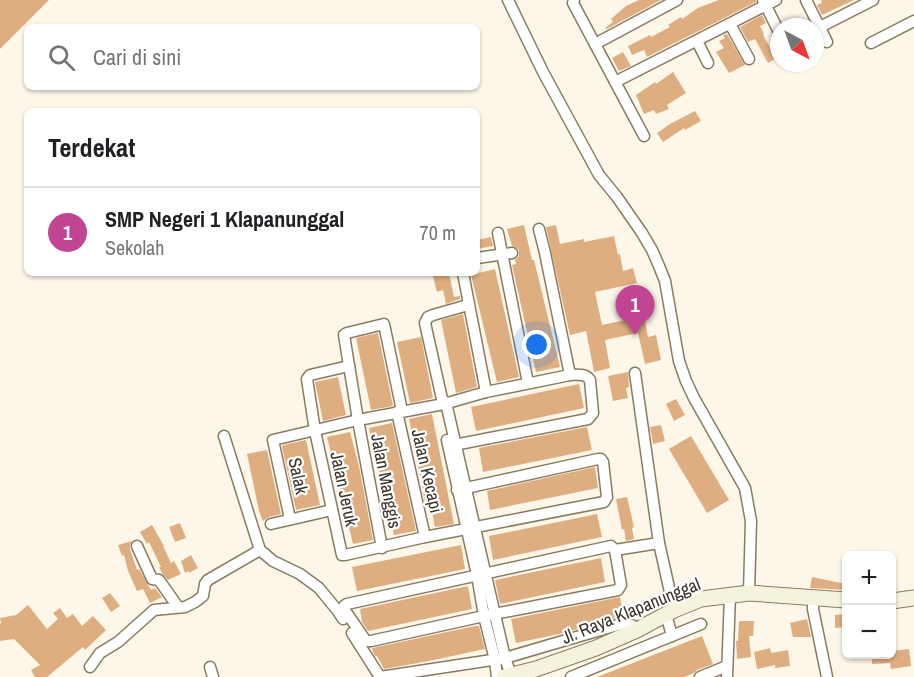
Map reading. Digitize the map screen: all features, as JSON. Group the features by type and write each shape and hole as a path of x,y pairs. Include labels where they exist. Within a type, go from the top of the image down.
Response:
{"street":[{"path":"508,0 543,72 599,175 617,196 642,233 659,266 664,281 679,361 686,381 745,488 751,521 748,593"},
{"path":"574,0 573,3 644,136"},
{"path":"595,44 677,0"},
{"path":"806,0 815,18"},
{"path":"824,25 873,0"},
{"path":"615,82 730,24 768,2 774,18"},
{"path":"871,43 914,21"},
{"path":"730,24 749,59"},
{"path":"824,36 827,42"},
{"path":"697,41 708,63"},
{"path":"452,445 588,419 593,413 590,380 584,375 570,375 539,229"},
{"path":"498,233 507,254 528,383"},
{"path":"480,258 507,254"},
{"path":"463,276 486,392"},
{"path":"468,305 428,317 425,323 504,676"},
{"name":"Jalan Kecapi","path":"349,366 345,335 384,324 399,412 425,537"},
{"path":"349,366 358,420"},
{"name":"Jalan Jeruk","path":"349,366 310,375 307,379 315,431 341,554 382,548"},
{"path":"635,373 672,636"},
{"name":"Jalan Manggis","path":"273,440 570,375"},
{"name":"Jalan Manggis","path":"358,420 382,548"},
{"path":"225,436 260,550 273,561 300,574 319,588 337,610 380,677 500,659 621,624 628,623 637,630"},
{"name":"Salak","path":"273,440 290,519"},
{"path":"382,548 425,537 604,502 607,497 601,459 462,489"},
{"path":"271,524 332,510"},
{"path":"615,550 659,543"},
{"path":"137,546 152,579 159,580 178,607"},
{"path":"611,546 615,550 621,585 618,590 370,641 364,638 344,609 346,604 481,574 611,546"},
{"path":"90,667 100,653 118,642 150,613 158,609 185,607 192,603 203,596 208,580 260,550"},
{"name":"Jl. Raya Klapanunggal","path":"504,676 536,673 637,630 670,612 701,599 748,593 842,600"},
{"path":"699,677 727,671 730,595"},
{"path":"813,597 813,609 827,677"},
{"path":"896,600 914,598"},
{"path":"571,677 701,624"},
{"path":"463,664 465,677"}],"building":[{"path":"0,0 49,0 24,24 0,49"},
{"path":"639,0 661,0 605,28 613,22 611,19 626,6"},
{"path":"719,0 756,0 756,2 647,57 644,50 632,55 628,46 650,35 651,37 670,27 668,25 681,17 682,19 698,8"},
{"path":"821,0 854,0 822,15 817,5 822,3"},
{"path":"762,15 766,23 760,26 770,47 770,62 768,63 755,39 748,42 740,27"},
{"path":"727,34 745,65 729,73 716,52 724,48 719,41 725,38 723,35"},
{"path":"623,52 631,66 619,71 612,58"},
{"path":"673,72 686,93 667,105 669,109 656,114 654,110 644,114 636,95"},
{"path":"695,111 701,121 685,130 684,128 663,142 657,133"},
{"path":"524,225 560,367 536,372 512,265 516,264 515,260 519,256 519,251 512,246 507,229"},
{"path":"556,225 560,244 614,236 623,271 633,268 637,283 595,292 602,325 644,316 648,337 656,335 661,360 645,364 638,333 605,340 610,368 594,372 586,331 570,335 546,227"},
{"path":"491,237 493,246 480,248 480,239"},
{"path":"495,269 519,377 497,382 471,276 480,276 480,273"},
{"path":"433,276 450,276 454,297 460,296 460,299 446,304 443,290 437,292"},
{"path":"463,314 477,387 456,393 441,320"},
{"path":"378,333 393,406 371,410 356,338"},
{"path":"421,337 433,398 410,403 397,342"},
{"path":"628,372 629,387 626,388 628,398 613,401 608,376"},
{"path":"338,377 346,415 323,421 315,382"},
{"path":"579,384 584,408 476,431 471,407"},
{"path":"676,399 685,415 674,421 666,404"},
{"path":"432,414 454,524 435,527 430,501 425,502 409,419"},
{"path":"392,423 416,531 394,535 369,428"},
{"path":"661,425 665,441 653,444 650,427"},
{"path":"587,427 592,450 483,472 479,448"},
{"path":"350,432 373,540 353,544 327,437"},
{"path":"691,436 729,500 707,513 669,449"},
{"path":"306,440 320,505 296,510 282,447"},
{"path":"267,450 281,514 263,521 247,454"},
{"path":"595,467 598,488 490,510 487,491"},
{"path":"627,497 634,527 632,528 634,539 626,541 616,499"},
{"path":"597,514 602,537 493,560 489,536"},
{"path":"180,523 186,538 175,542 169,527"},
{"path":"152,525 171,563 174,561 181,574 168,580 159,567 161,567 149,542 147,544 140,532"},
{"path":"132,541 130,549 137,570 139,569 151,590 155,588 162,597 150,603 143,589 137,591 118,545"},
{"path":"461,545 465,569 357,591 352,567"},
{"path":"191,555 198,568 185,573 181,561"},
{"path":"601,558 605,582 500,604 495,580"},
{"path":"812,577 842,583 842,590 810,588"},
{"path":"468,586 472,609 368,631 362,622 360,609"},
{"path":"110,593 120,606 111,612 102,598"},
{"path":"620,597 623,616 564,633 516,643 511,619"},
{"path":"28,605 47,629 58,619 53,613 60,608 67,618 73,614 82,626 93,616 106,630 85,650 83,647 47,677 35,677 31,670 40,665 14,639 0,641 0,618 16,615"},
{"path":"842,614 842,627 835,628 835,615"},
{"path":"807,619 811,637 793,637 790,623"},
{"path":"739,621 754,621 753,636 749,636 751,657 737,659 736,641 738,641"},
{"path":"479,626 485,649 384,669 372,648"},
{"path":"702,636 713,664 684,677 597,677"},
{"path":"770,648 771,653 788,650 790,666 775,668 775,665 757,669 754,652"},
{"path":"909,649 911,666 891,669 890,663 872,664 872,659 896,659 896,650"}],"place":[{"name":"SMP Negeri 1 Klapanunggal","path":"635,335"}]}
